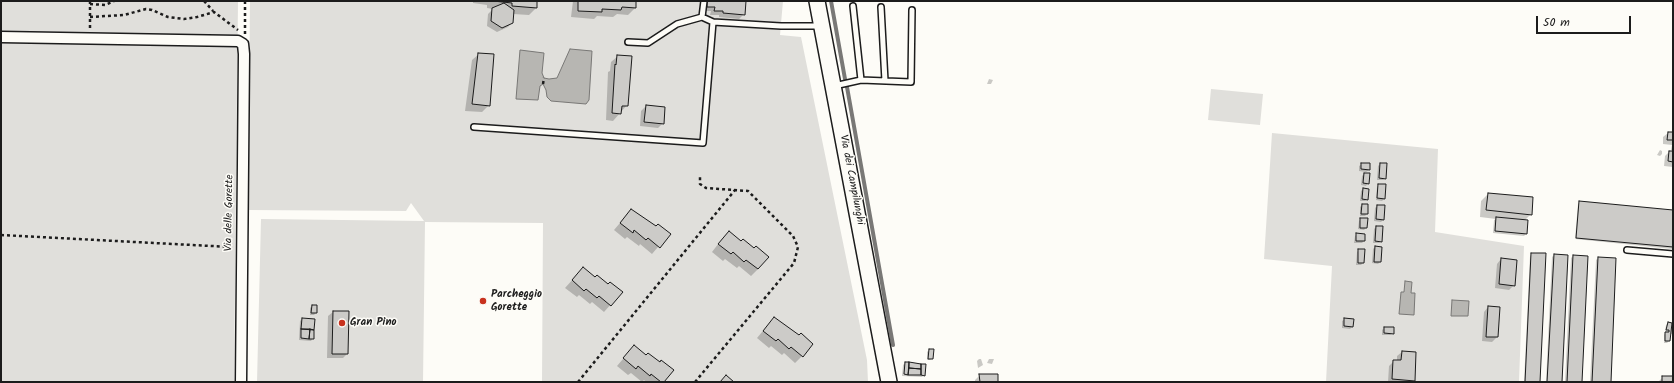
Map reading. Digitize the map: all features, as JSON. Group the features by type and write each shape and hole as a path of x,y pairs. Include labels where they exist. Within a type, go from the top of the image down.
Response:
{"street":[{"name":"Via dei Campilunghi","path":"817,1 889,382"},
{"path":"1,37 238,41 243,44"},
{"name":"Via delle Gorette","path":"241,382 243,44"},
{"name":"Via dei Campilunghi","path":"884,359 884,382"}],"lane":[{"path":"702,17 704,1"},
{"path":"853,6 861,80"},
{"path":"881,7 885,81"},
{"path":"833,86 861,80 911,82 912,10"},
{"path":"628,42 648,43 677,24 702,17 714,22 781,26 821,26"},
{"path":"474,127 703,143 714,22"},
{"path":"1627,250 1673,254"}],"path":[{"path":"90,38 90,2 105,5 114,1"},
{"path":"204,1 214,12 237,30 245,31"},
{"path":"243,44 245,31 245,1"},
{"path":"90,17 124,14 146,9 168,17 184,19 214,12"},
{"path":"543,84 544,78"},
{"path":"695,382 794,263 798,248 793,236 748,191 706,188 700,184 700,177"},
{"path":"578,382 735,190"},
{"path":"1,235 242,248"}],"shaded area":[{"path":"1,1 238,1 234,382 1,382"},
{"path":"250,1 783,1 780,35 801,37 867,360 868,382 542,382 543,223 425,222 423,382 257,382 261,219 424,221 411,203 406,211 248,210"},
{"path":"570,49 592,51 589,100 586,104 551,101 547,97 543,84 540,86 538,100 516,99 520,50 544,53 542,73 544,78 549,79 557,78"},
{"path":"1211,89 1263,94 1260,125 1208,120"},
{"path":"1272,133 1438,149 1435,232 1524,246 1519,382 1326,382 1332,266 1264,259"},
{"path":"1405,281 1412,282 1411,293 1415,293 1414,315 1399,314 1401,292 1404,292"},
{"path":"1452,300 1469,301 1468,316 1451,316"}],"building":[{"path":"493,1 537,1 537,8 512,6 512,3"},
{"path":"578,1 636,1 636,8 622,7 621,10 602,9 602,12 578,11"},
{"path":"707,1 746,1 745,15 714,11 715,7 707,7"},
{"path":"504,3 514,10 513,23 502,28 491,21 492,8"},
{"path":"478,53 494,54 490,106 472,104"},
{"path":"617,55 632,56 628,106 622,106 621,114 612,113 615,64 616,65"},
{"path":"646,105 665,107 664,124 644,122"},
{"path":"1668,132 1673,132 1673,140 1667,140"},
{"path":"1669,151 1673,151 1673,162 1668,161"},
{"path":"1361,163 1370,163 1370,170 1361,169"},
{"path":"1380,163 1387,163 1386,179 1379,178"},
{"path":"1364,173 1370,173 1369,184 1363,183"},
{"path":"1378,184 1386,184 1385,199 1377,198"},
{"path":"1363,188 1369,189 1368,200 1362,199"},
{"path":"1488,193 1533,197 1532,215 1486,210"},
{"path":"1579,201 1673,210 1673,247 1576,238"},
{"path":"1362,204 1368,204 1368,214 1361,214"},
{"path":"1377,205 1385,205 1384,220 1376,219"},
{"path":"631,209 656,226 658,224 671,234 660,248 648,238 646,240 634,230 633,233 620,223"},
{"path":"1496,217 1528,220 1527,234 1495,231"},
{"path":"1360,218 1368,218 1367,228 1360,228"},
{"path":"1376,226 1383,226 1382,242 1375,241"},
{"path":"729,231 741,241 743,239 754,248 756,246 769,257 758,269 746,260 744,262 733,252 731,254 718,244"},
{"path":"1356,233 1365,234 1365,241 1356,241"},
{"path":"1375,246 1382,247 1381,262 1374,262"},
{"path":"1358,249 1365,249 1364,263 1358,263"},
{"path":"1531,253 1546,253 1540,382 1525,382"},
{"path":"1554,254 1568,255 1562,382 1547,382"},
{"path":"1573,255 1588,256 1582,382 1567,382"},
{"path":"1598,257 1616,258 1611,382 1592,382"},
{"path":"1501,258 1517,260 1515,286 1499,284"},
{"path":"583,267 595,277 597,275 608,284 610,282 623,292 611,306 599,296 597,298 586,289 584,291 572,280"},
{"path":"312,305 317,305 317,313 311,313"},
{"path":"1488,306 1500,307 1498,337 1486,337"},
{"path":"333,311 349,311 348,354 332,354"},
{"path":"774,317 799,335 801,333 813,344 803,357 791,347 789,349 778,339 776,341 763,331"},
{"path":"302,318 315,319 314,330 301,329"},
{"path":"1344,318 1354,319 1353,327 1344,326"},
{"path":"1668,322 1672,323 1670,341 1665,341 1665,332 1669,332 1669,330 1666,330"},
{"path":"1384,327 1394,327 1394,334 1384,333"},
{"path":"301,329 310,329 309,339 301,338"},
{"path":"310,329 314,330 314,339 309,339"},
{"path":"634,345 646,355 648,353 660,362 661,360 674,370 664,382 661,382 651,374 650,376 638,366 636,369 623,358"},
{"path":"929,349 934,349 933,359 928,359"},
{"path":"1402,351 1416,352 1415,381 1392,379 1393,360 1401,360"},
{"path":"905,362 909,362 908,375 904,374"},
{"path":"909,362 921,364 921,369 909,368"},
{"path":"921,364 926,364 925,376 921,375"},
{"path":"909,368 921,369 921,375 908,375"},
{"path":"979,374 998,374 998,382 980,382"},
{"path":"726,375 734,382 720,382"},
{"path":"1662,376 1673,376 1673,382 1662,382"}],"waterway":[{"path":"831,1 845,79"},
{"path":"847,87 893,345"}],"place":[{"name":"Parcheggio Gorette","path":"483,301"},
{"name":"Gran Pino","path":"342,323"}]}
